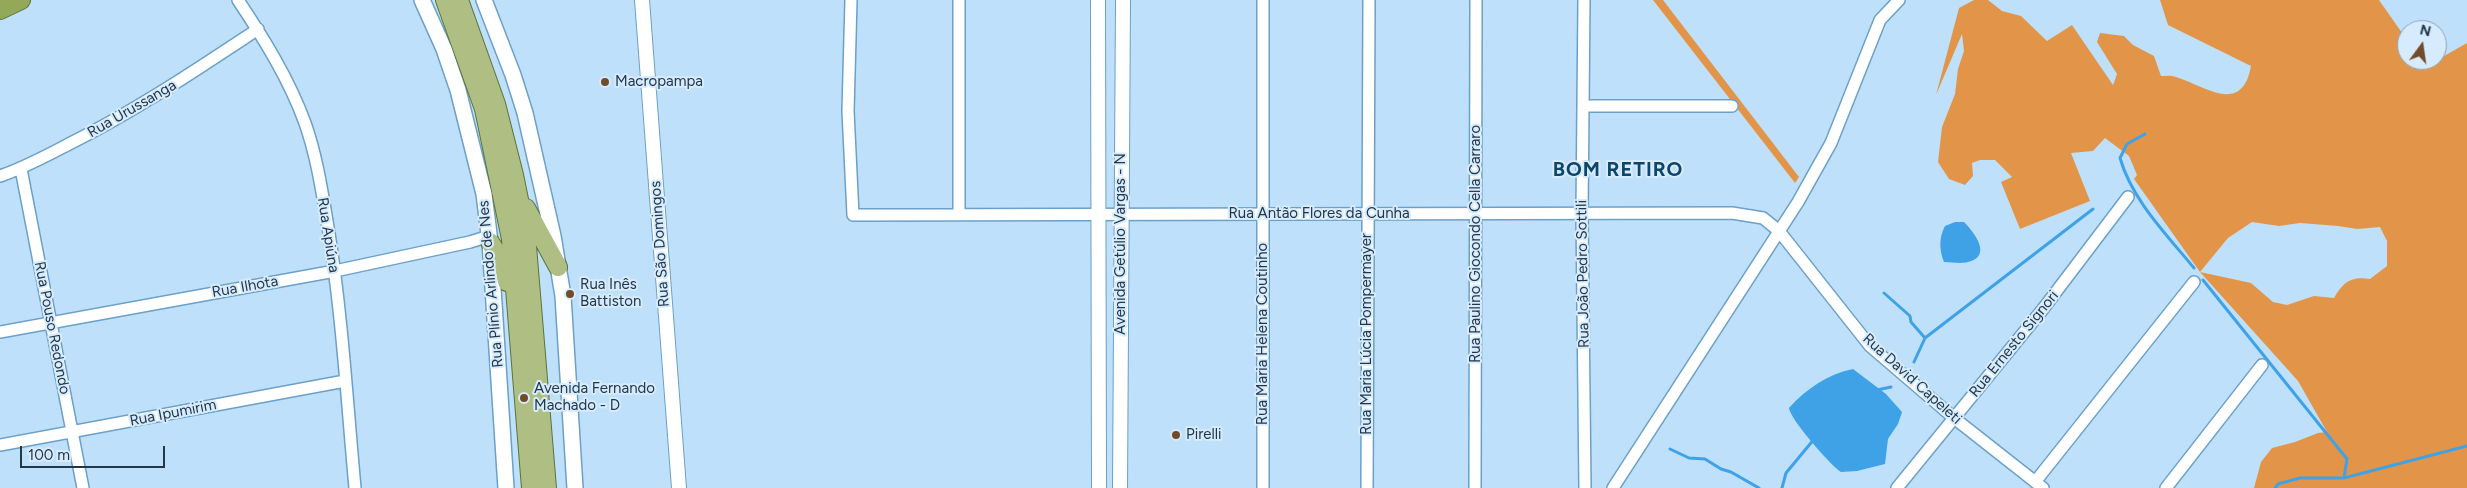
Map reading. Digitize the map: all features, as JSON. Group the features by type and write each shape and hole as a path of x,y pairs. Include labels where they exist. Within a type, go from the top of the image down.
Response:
{"highway":[{"path":"0,10 20,0"}],"main road":[{"name":"Rua Plínio Arlindo de Nes","path":"422,0 444,49 458,90 484,194 490,239 506,488"},
{"path":"445,0 484,109 511,239 522,354 531,488"},
{"path":"459,0 496,104 526,234 548,488"},
{"path":"484,0 513,75 525,113 558,267 562,296 575,488"},
{"path":"518,193 558,267"},
{"path":"490,239 503,264 511,304 514,334 522,354"}],"street":[{"name":"Rua Apiúna","path":"238,0 258,29 290,86 305,124 318,167 335,271 355,488"},
{"name":"Rua São Domingos","path":"642,0 679,488"},
{"name":"Rua Antão Flores da Cunha","path":"851,0 848,111 853,215 1732,213 1763,218 1779,231"},
{"path":"959,214 960,0"},
{"name":"Avenida Getúlio Vargas - N","path":"1098,0 1099,488"},
{"name":"Avenida Getúlio Vargas - N","path":"1120,488 1120,215 1123,0"},
{"name":"Rua Maria Helena Coutinho","path":"1263,0 1263,488"},
{"name":"Rua Maria Lúcia Pompermayer","path":"1367,488 1369,0"},
{"name":"Rua Paulino Giocondo Cella Carraro","path":"1475,488 1476,0"},
{"name":"Rua João Pedro Sottili","path":"1584,0 1582,213 1585,488"},
{"path":"1613,488 1779,231 1830,143 1880,20 1899,0"},
{"name":"Rua Urussanga","path":"0,176 21,169 99,129 170,88 258,29"},
{"path":"1583,106 1732,106"},
{"name":"Rua Pouso Redondo","path":"21,169 83,488"},
{"name":"Rua Ernesto Signori","path":"1897,488 2043,309 2128,198"},
{"name":"Rua David Capeleti","path":"1779,231 1870,346 1954,418 2039,485"},
{"name":"Rua Ilhota","path":"0,332 335,271 490,239"},
{"path":"2039,485 2194,282"},
{"path":"2166,488 2262,366"},
{"name":"Rua Ipumirim","path":"0,445 345,381"}],"shaded area":[{"path":"1653,0 1663,0 1799,177 1795,183"},
{"path":"1974,0 1988,0 2002,11 2021,16 2047,41 2072,25 2113,85 2117,74 2097,42 2100,33 2124,36 2133,45 2154,56 2161,76 2174,76 2221,94 2231,94 2240,90 2246,81 2251,66 2168,25 2160,0 2379,0 2397,26 2397,70 2447,70 2447,54 2467,43 2467,488 2254,488 2261,462 2272,448 2318,433 2327,432 2298,381 2200,272 2134,179 2137,175 2129,156 2105,138 2093,151 2071,153 2090,201 2020,229 2001,182 2012,177 1995,160 1980,160 1972,163 1973,176 1965,185 1949,179 1938,162 1942,127 1955,94 1958,69 1964,51 1962,34 1936,95 1959,8","holes":["2252,222 2279,226 2300,223 2357,229 2380,227 2387,241 2387,266 2370,279 2358,278 2348,281 2334,298 2314,296 2287,305 2273,302 2251,283 2200,272 2228,238"]}],"water":[{"path":"1955,222 1964,222 1979,244 1979,255 1965,263 1944,262 1941,253 1941,239 1945,226"},
{"path":"1853,369 1886,394 1902,412 1898,424 1888,439 1885,464 1857,471 1841,472 1811,442 1796,422 1789,408 1818,383"}],"waterway":[{"path":"2145,134 2127,144 2120,158 2142,203 2194,268"},
{"path":"1914,362 1925,338 2093,209"},
{"path":"2203,280 2347,459 2344,478"},
{"path":"1884,293 1910,316 1911,322 1925,338"},
{"path":"1877,390 1891,387"},
{"path":"1782,488 1786,473 1815,438"},
{"path":"2275,488 2278,484 2300,478 2344,478 2467,446"},
{"path":"1670,449 1689,458 1705,459 1759,488"}],"place":[{"name":"Macropampa","path":"605,82"},
{"name":"Rua Inês Battiston","path":"570,294"},
{"name":"Avenida Fernando Machado - D","path":"524,398"},
{"name":"Pirelli","path":"1176,435"}],"district":[{"name":"BOM RETIRO","path":"1618,170"}]}
